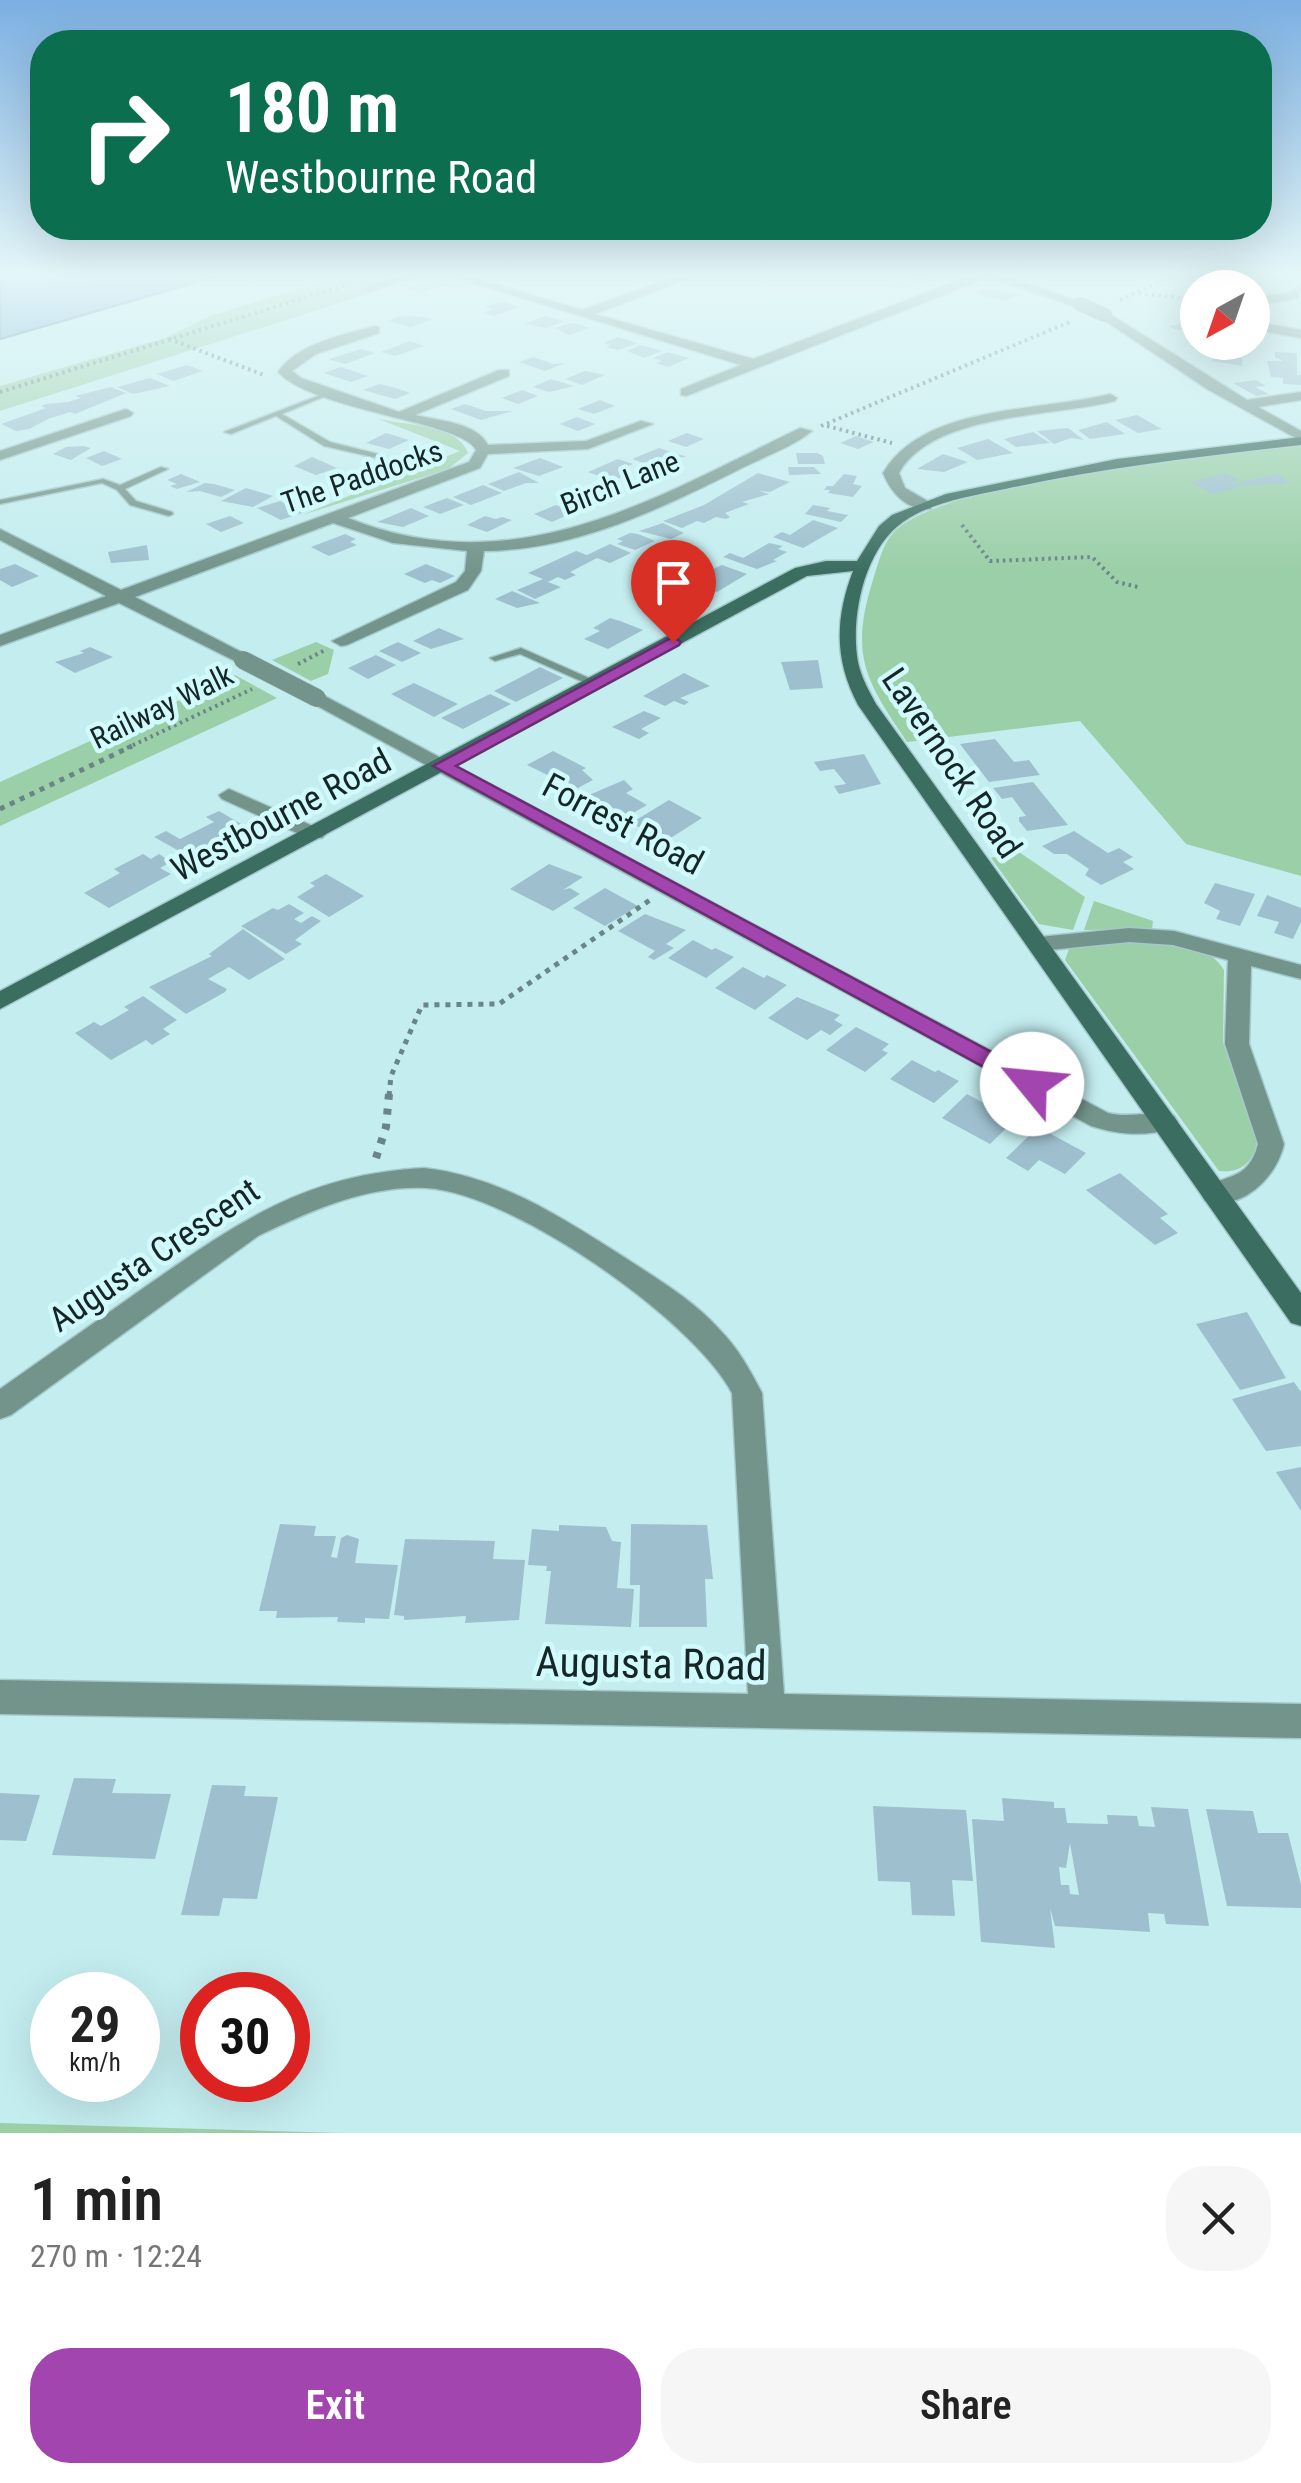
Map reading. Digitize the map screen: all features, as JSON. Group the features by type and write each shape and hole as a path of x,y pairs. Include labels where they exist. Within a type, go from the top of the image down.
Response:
{"main road":[{"name":"Lavernock Road","path":"1301,439 1079,469 925,506 898,518 880,534 864,566 846,636 856,682 868,705 1301,1316"},
{"name":"Westbourne Road","path":"0,1001 801,572 826,566 864,566"}],"street":[{"path":"288,373 289,377"},
{"path":"686,392 736,373"},
{"path":"1194,373 1301,439"},
{"path":"399,416 504,374"},
{"name":"The Paddocks","path":"0,641 330,516 467,470 480,460 483,450 469,433 399,416 289,377"},
{"path":"1244,405 1301,396"},
{"path":"925,506 894,486 893,466 908,448 946,429 1061,411 1110,398"},
{"path":"0,456 126,413"},
{"path":"483,450 588,445 646,424"},
{"name":"Birch Lane","path":"330,516 378,537 476,546 536,541 597,527 806,431"},
{"name":"Forrest Road","path":"0,534 316,698 1100,1120 1128,1127 1164,1122"},
{"path":"341,641 462,586 474,571 476,546"},
{"path":"229,795 315,834"},
{"path":"1039,944 1150,935 1301,972"},
{"path":"1216,1194 1234,1190 1252,1178 1270,1155 1271,1144 1237,1044 1240,955"},
{"name":"Augusta Crescent","path":"0,1406 248,1229 334,1191 368,1184 458,1184 482,1190 531,1213 676,1306 732,1364 747,1393 767,1710"},
{"name":"Augusta Road","path":"0,1697 1301,1721"}],"lane":[{"path":"228,432 330,393"},
{"path":"276,413 327,444 383,458"},
{"path":"120,488 164,469"},
{"path":"0,502 102,482 120,488 133,503 169,514"},
{"path":"495,658 521,651 595,684"}],"path":[{"path":"0,392 62,373"},
{"path":"258,373 273,378 289,377"},
{"path":"806,431 943,373"},
{"path":"825,426 908,448"},
{"path":"962,525 990,562 1092,557 1117,582 1138,587"},
{"name":"Railway Walk","path":"288,670 341,641"},
{"name":"Railway Walk","path":"0,808 255,687"},
{"path":"368,1184 386,1127 391,1076 422,1004 499,1004 668,888"}],"green space":[{"path":"46,373 121,373 0,411 0,386"},
{"path":"376,418 442,431 462,443 468,453 448,469 302,515 460,451"},
{"path":"1301,445 1301,876 1186,844 1080,721 907,742 872,684 862,649 862,629 873,580 883,549 894,532 923,513 1024,484 1150,463"},
{"path":"316,642 334,650 328,674 311,681 272,660"},
{"path":"235,675 277,698 0,826 0,782"},
{"path":"1016,850 1085,897 1073,930 1039,924 991,858"},
{"path":"1094,901 1153,921 1152,929 1084,930"},
{"path":"1129,941 1195,948 1216,960 1224,970 1223,1043 1257,1141 1253,1155 1240,1168 1219,1171 1065,960 1069,949 1077,945"},
{"path":"0,2123 341,2133 0,2133"}],"building":[{"path":"162,373 198,373 173,381 157,374"},
{"path":"324,373 358,373 368,376 351,382"},
{"path":"581,373 605,375 582,385 565,379"},
{"path":"1270,373 1297,373 1301,375 1301,385 1283,384 1283,378 1271,377"},
{"path":"150,378 170,386 133,394 117,387"},
{"path":"551,379 574,386 549,392 533,387"},
{"path":"1256,380 1266,386 1255,387 1269,394 1256,396 1233,383"},
{"path":"379,384 410,393 395,399 363,390"},
{"path":"111,387 126,393 29,429 16,431 1,424 46,408 41,406 46,404 68,402 81,398 75,396"},
{"path":"522,390 538,396 518,404 502,398"},
{"path":"600,400 615,406 594,414 578,409"},
{"path":"465,404 486,411 513,411 481,420 451,409"},
{"path":"1137,415 1162,429 1138,433 1115,420"},
{"path":"577,417 595,424 578,431 560,424"},
{"path":"1107,422 1125,434 1090,439 1078,430"},
{"path":"1068,428 1084,440 1071,438 1054,444 1037,431"},
{"path":"1033,432 1050,443 1016,447 1004,439"},
{"path":"386,433 409,440 389,449 366,443"},
{"path":"687,433 704,439 686,447 668,441"},
{"path":"856,436 874,442 858,449 840,443"},
{"path":"988,439 1013,453 977,460 957,448"},
{"path":"66,447 91,448 71,460 53,454"},
{"path":"659,448 687,457 670,458 652,466 632,459"},
{"path":"104,451 122,459 102,466 86,458"},
{"path":"796,453 817,453 823,456 825,464 798,464"},
{"path":"943,454 968,462 944,472 917,469"},
{"path":"312,457 337,468 316,475 294,466"},
{"path":"540,458 563,467 539,476 513,468"},
{"path":"618,459 633,464 619,470 629,474 613,481 588,472"},
{"path":"788,467 814,467 821,474 789,475"},
{"path":"519,472 539,483 504,491 488,484"},
{"path":"758,473 790,482 770,492 759,491 769,494 742,502 749,504 725,513 730,517 726,519 716,517 682,528 663,521 704,505"},
{"path":"1225,473 1240,480 1232,483 1235,484 1277,474 1289,482 1279,485 1264,479 1274,484 1242,486 1213,494 1190,482"},
{"path":"181,474 200,482 177,489 170,486 177,484 167,480"},
{"path":"844,474 857,476 853,484 862,486 853,497 824,490 833,486"},
{"path":"205,483 235,490 221,497 186,492"},
{"path":"483,485 502,493 471,505 453,497"},
{"path":"246,488 273,496 253,507 221,501"},
{"path":"602,489 619,496 598,504 581,497"},
{"path":"447,498 464,505 440,514 423,507"},
{"path":"577,498 595,505 579,512 561,504"},
{"path":"280,501 308,511 281,520 257,508"},
{"path":"556,505 574,512 552,522 534,514"},
{"path":"813,505 848,515 841,522 805,514"},
{"path":"411,508 429,516 403,527 377,522"},
{"path":"230,516 244,523 221,532 206,524"},
{"path":"485,516 512,520 487,532 467,525"},
{"path":"813,520 838,528 803,548 773,537 782,532 790,535"},
{"path":"663,523 684,533 671,539 639,531"},
{"path":"630,533 655,541 635,550 617,544 623,541 617,539"},
{"path":"345,534 356,539 350,542 357,545 329,556 311,547"},
{"path":"769,543 783,546 778,549 787,552 757,569 723,557 730,553 743,558"},
{"path":"610,544 631,553 610,563 597,558 570,572 576,575 548,582 561,587 535,599 517,590 543,579 528,573 576,551 587,555"},
{"path":"147,545 149,560 111,563 108,552"},
{"path":"15,564 39,576 12,587 0,580 0,569"},
{"path":"426,564 455,576 440,583 425,583 404,574"},
{"path":"722,565 747,574 717,592 686,581"},
{"path":"676,584 702,595 697,597 699,601 679,612 673,610 665,618 638,607 669,596 660,593"},
{"path":"512,591 540,603 517,608 495,599"},
{"path":"610,618 643,630 608,649 584,639 600,631 593,628"},
{"path":"439,628 464,639 431,649 413,641"},
{"path":"398,642 421,653 402,662 379,651"},
{"path":"90,647 113,657 75,673 55,662 84,653 80,651"},
{"path":"376,655 396,665 368,679 348,668"},
{"path":"818,660 823,688 790,690 781,662"},
{"path":"540,667 563,678 516,702 494,691"},
{"path":"684,673 710,686 680,698 689,702 684,705 674,701 665,706 643,696"},
{"path":"414,683 458,704 434,717 391,694"},
{"path":"490,694 511,704 463,729 441,718"},
{"path":"644,711 661,718 641,729 649,733 639,739 612,727"},
{"path":"995,739 1014,762 1029,760 1040,775 989,782 960,744"},
{"path":"553,751 586,768 582,770 593,780 576,789 527,765"},
{"path":"864,754 881,784 839,794 834,786 846,784 834,769 820,771 814,762"},
{"path":"624,780 633,789 626,793 647,805 628,816 589,795"},
{"path":"1033,782 1068,825 1027,831 1019,821 1019,817 1026,816 1012,797 1002,799 993,788"},
{"path":"669,800 702,818 666,841 631,823"},
{"path":"219,811 253,831 197,861 154,837 166,831 180,839 214,822 206,817"},
{"path":"1074,831 1108,853 1119,848 1133,857 1123,862 1134,869 1101,885 1085,875 1089,869 1067,854 1054,854 1042,846"},
{"path":"143,854 151,859 159,854 171,862 160,868 171,874 109,908 84,893 120,873 114,869"},
{"path":"549,864 583,877 563,890 570,888 580,894 553,911 510,889"},
{"path":"326,874 364,896 329,917 297,897"},
{"path":"1215,883 1255,894 1240,926 1216,919 1220,911 1204,903"},
{"path":"605,888 638,906 605,926 573,908"},
{"path":"1267,895 1301,908 1301,922 1293,939 1274,933 1279,922 1257,916"},
{"path":"289,904 304,913 294,919 301,923 312,916 321,921 295,940 302,944 286,954 241,926 273,908 278,910"},
{"path":"645,914 686,930 666,944 674,948 654,960 648,957 655,951 618,931"},
{"path":"243,929 285,959 249,980 229,967 208,979 227,989 225,992 186,1014 149,987 212,956 209,954"},
{"path":"693,940 734,957 706,978 668,958"},
{"path":"743,967 787,985 755,1010 715,988"},
{"path":"143,996 177,1020 163,1029 170,1034 152,1045 146,1040 111,1060 75,1033 94,1022 101,1026 129,1010 124,1007"},
{"path":"797,997 840,1015 834,1020 843,1025 830,1035 821,1030 807,1040 768,1018"},
{"path":"856,1027 889,1044 882,1050 888,1053 865,1072 826,1050"},
{"path":"912,1060 959,1081 934,1103 890,1079"},
{"path":"967,1094 1019,1116 990,1144 942,1118"},
{"path":"1038,1127 1086,1153 1065,1174 1039,1160 1028,1171 1006,1158"},
{"path":"1120,1173 1168,1214 1160,1218 1178,1233 1155,1245 1086,1190"},
{"path":"1247,1312 1286,1378 1240,1390 1196,1324"},
{"path":"1294,1382 1301,1392 1301,1446 1266,1451 1232,1399"},
{"path":"1301,1467 1301,1511 1276,1472"},
{"path":"280,1524 316,1526 314,1536 336,1536 331,1557 337,1558 341,1538 347,1535 359,1539 355,1563 398,1565 389,1619 337,1622 338,1617 276,1618 277,1611 259,1611"},
{"path":"631,1524 707,1525 713,1579 705,1579 707,1627 639,1627 640,1585 630,1585"},
{"path":"559,1525 606,1527 612,1541 621,1542 617,1588 634,1589 631,1627 545,1624 551,1571 546,1571 547,1566 528,1565 532,1529 559,1531"},
{"path":"405,1539 495,1541 493,1559 525,1560 519,1620 465,1623 466,1616 404,1620 404,1616 394,1615"},
{"path":"74,1778 116,1779 112,1793 171,1794 155,1859 52,1855"},
{"path":"212,1785 246,1786 244,1796 278,1797 257,1899 223,1898 219,1916 181,1915"},
{"path":"0,1793 40,1795 26,1841 0,1840"},
{"path":"1002,1798 1054,1802 1054,1808 1065,1808 1067,1823 1108,1824 1107,1815 1137,1816 1139,1826 1155,1827 1151,1807 1188,1809 1209,1926 1166,1924 1164,1914 1148,1913 1150,1932 1055,1926 1050,1908 1055,1948 981,1942 972,1819 1004,1821","holes":["1070,1843 1079,1895 1070,1894 1069,1885 1061,1885 1059,1867 1066,1868"]},
{"path":"873,1806 966,1810 973,1881 952,1880 955,1916 912,1915 910,1882 878,1881"},
{"path":"1206,1809 1253,1811 1258,1833 1288,1833 1301,1885 1301,1908 1227,1906"}],"route":[{"path":"673,642 442,766 1032,1084"}]}
